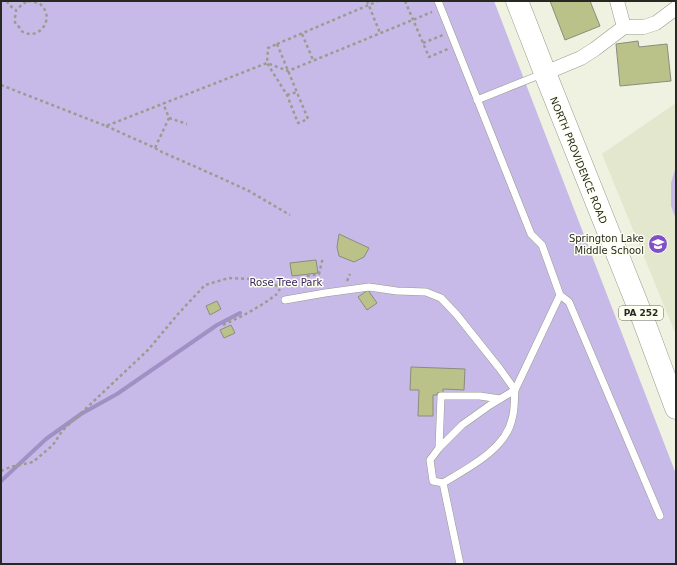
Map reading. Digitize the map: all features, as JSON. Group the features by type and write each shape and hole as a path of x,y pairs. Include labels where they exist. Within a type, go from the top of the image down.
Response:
{"main road":[{"name":"NORTH PROVIDENCE ROAD","path":"517,1 640,311 676,408"}],"street":[{"path":"617,1 624,27"},
{"path":"545,73 581,58 624,27 644,27 656,23 676,8"}],"lane":[{"path":"438,1 531,234 542,246 560,295 569,302 660,516"},
{"path":"477,100 545,73"},
{"path":"285,300 369,287 397,291 426,292 441,298 457,315 515,390"},
{"path":"515,390 462,425 439,448 430,460 433,481 443,483 471,466 491,452 507,433 512,419 515,390 560,295"},
{"path":"439,448 441,396 480,396 500,399"},
{"path":"443,483 460,564"}],"path":[{"path":"7,1 9,5 16,10"},
{"path":"28,1 39,4 46,12 45,26 32,34 23,32 16,24 16,10 28,1"},
{"path":"367,1 380,33"},
{"path":"278,44 308,119 298,123 287,95 267,62 268,48 378,1"},
{"path":"404,1 429,57 448,49"},
{"path":"106,126 267,62 288,71 432,12"},
{"path":"302,34 313,60"},
{"path":"423,43 442,35"},
{"path":"1,85 106,126 155,148 249,191 290,216"},
{"path":"287,95 297,92"},
{"path":"155,148 169,118 163,103"},
{"path":"169,118 187,124"},
{"path":"310,296 306,276 319,274 322,261 326,262"},
{"path":"1,472 10,467 33,462 53,445 62,431 148,350 205,285 229,278 272,280 285,300"},
{"path":"223,325 264,304 280,291"}],"shaded area":[{"name":"Springton Lake Middle School","path":"676,103 676,335 602,154"}],"green space":[{"name":"Rose Tree Park","path":"1,1 494,1 676,474 676,564 1,564"},
{"path":"676,166 676,219 671,206 671,183"}],"building":[{"path":"550,1 590,1 600,26 565,40"},
{"path":"638,41 639,47 667,44 671,81 620,86 616,44"},
{"path":"339,234 369,248 364,257 354,262 339,256 337,247"},
{"path":"316,260 318,273 292,276 290,263"},
{"path":"368,290 377,303 367,310 358,297"},
{"path":"217,301 221,309 210,315 206,306"},
{"path":"231,325 235,333 224,338 220,330"},
{"path":"411,367 465,369 464,390 443,389 443,393 433,395 433,416 418,416 419,390 410,390"}],"waterway":[{"path":"1,481 46,439 81,414 117,394 217,325 240,313"}],"place":[{"name":"Springton Lake Middle School","path":"658,244"}]}
